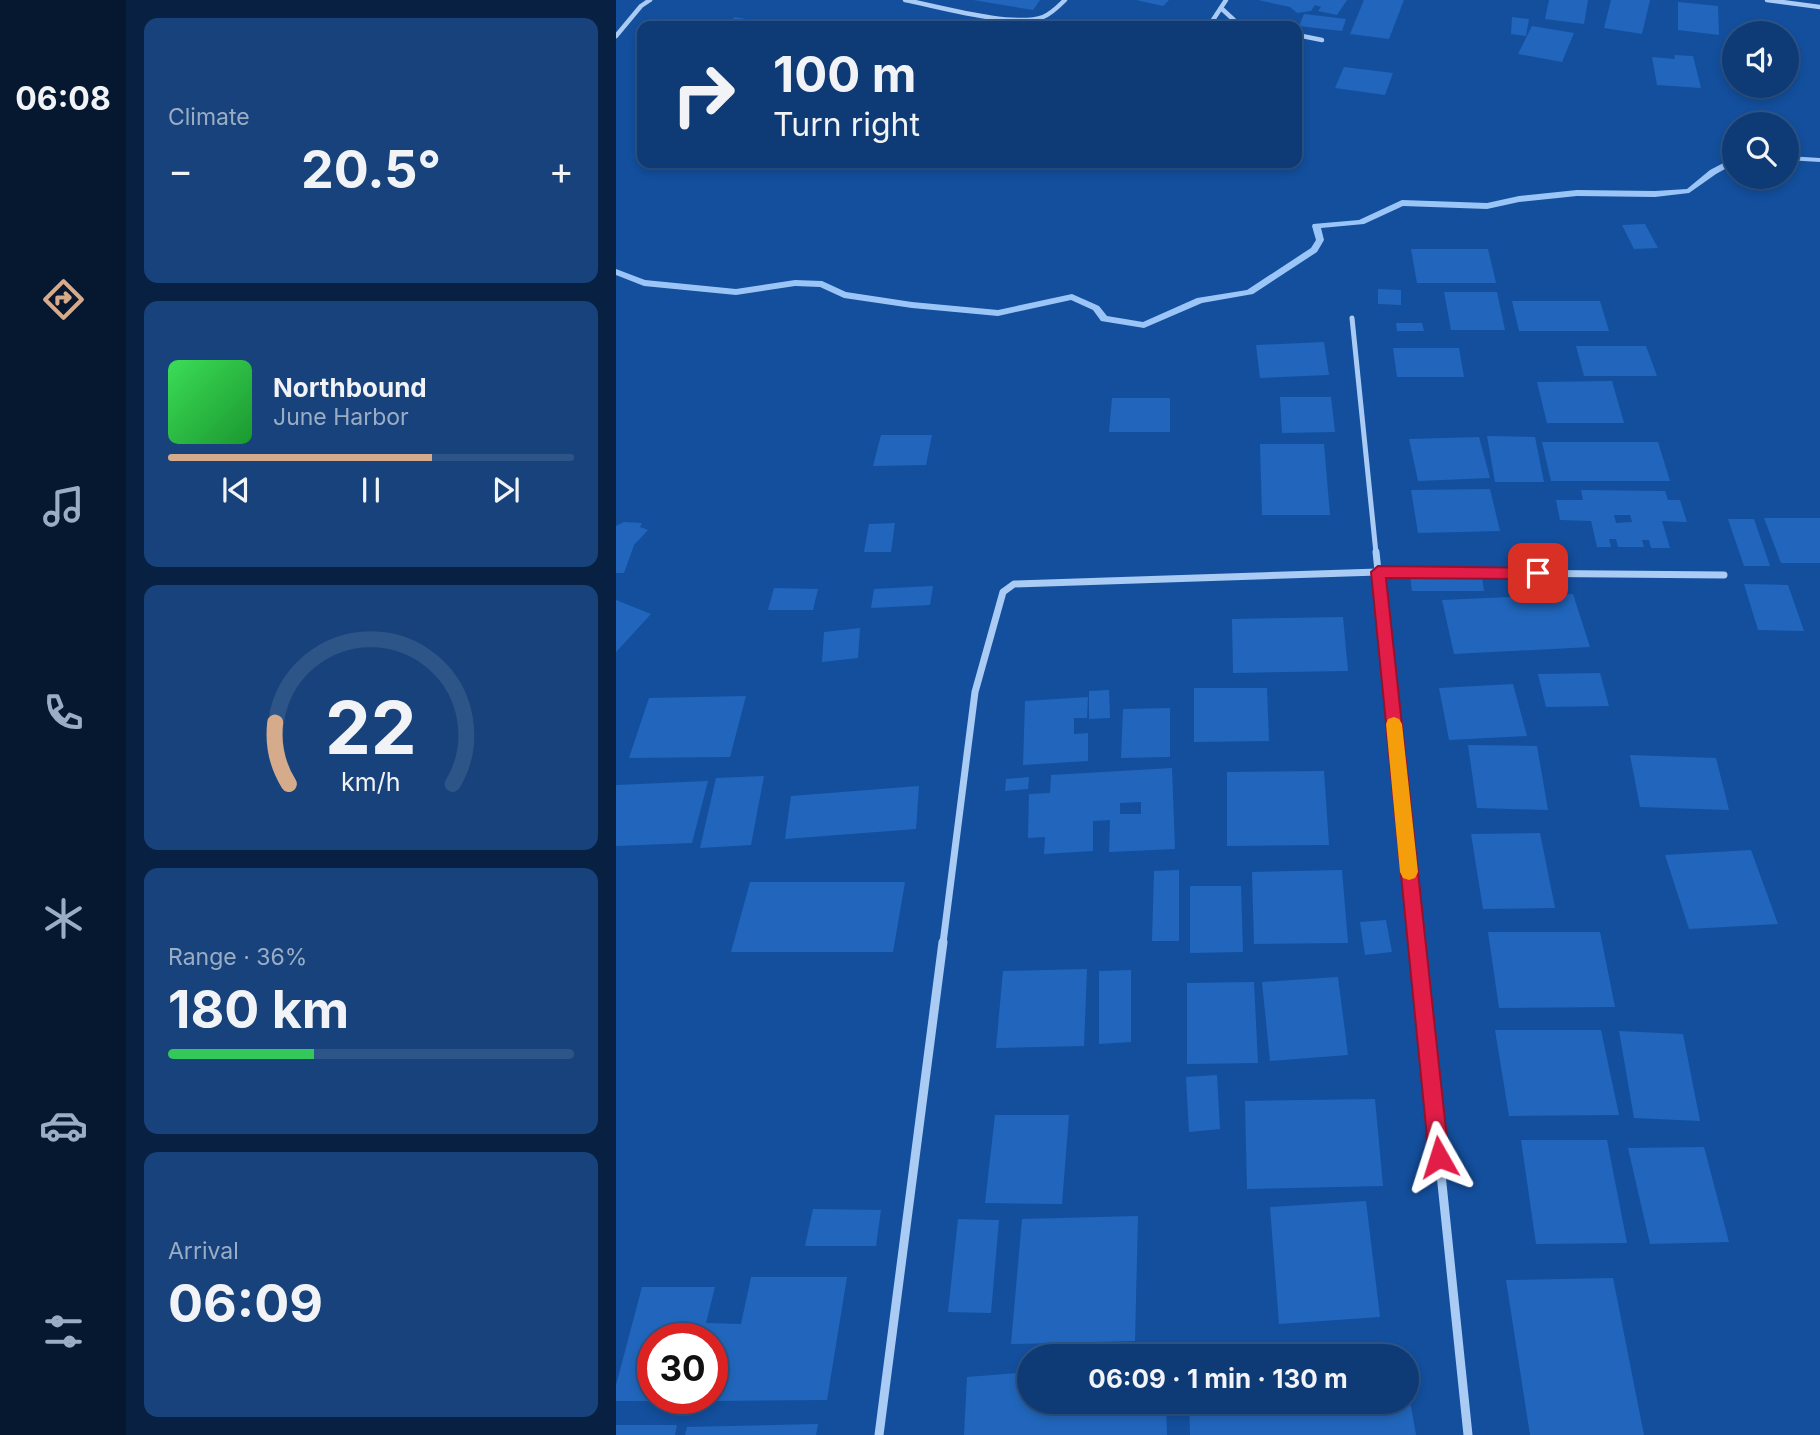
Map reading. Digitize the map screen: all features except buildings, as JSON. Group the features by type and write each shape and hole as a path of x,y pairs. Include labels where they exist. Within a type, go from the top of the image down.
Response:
{"street":[{"path":"616,36 641,6 650,0"},
{"path":"905,0 993,16 1030,19 1042,17 1065,0"},
{"path":"1212,21 1226,0"},
{"path":"1767,0 1820,7"},
{"path":"1220,8 1233,21"},
{"path":"1302,36 1322,40"},
{"path":"1352,318 1468,1435"},
{"path":"879,1435 975,692 1003,592 1014,584 1378,572 1724,575"}],"waterway":[{"path":"1799,159 1820,160"},
{"path":"616,272 644,283 736,292 795,283 822,284 844,295 998,313 1072,297 1096,308 1104,319 1144,325 1200,300 1250,292 1314,250 1320,240 1316,226 1361,222 1402,203 1487,206 1519,199 1577,193 1655,194 1689,191 1722,167"}],"slow traffic":[{"path":"1394,724 1409,872"}],"route":[{"path":"1439,1157 1378,572 1538,573"}]}
